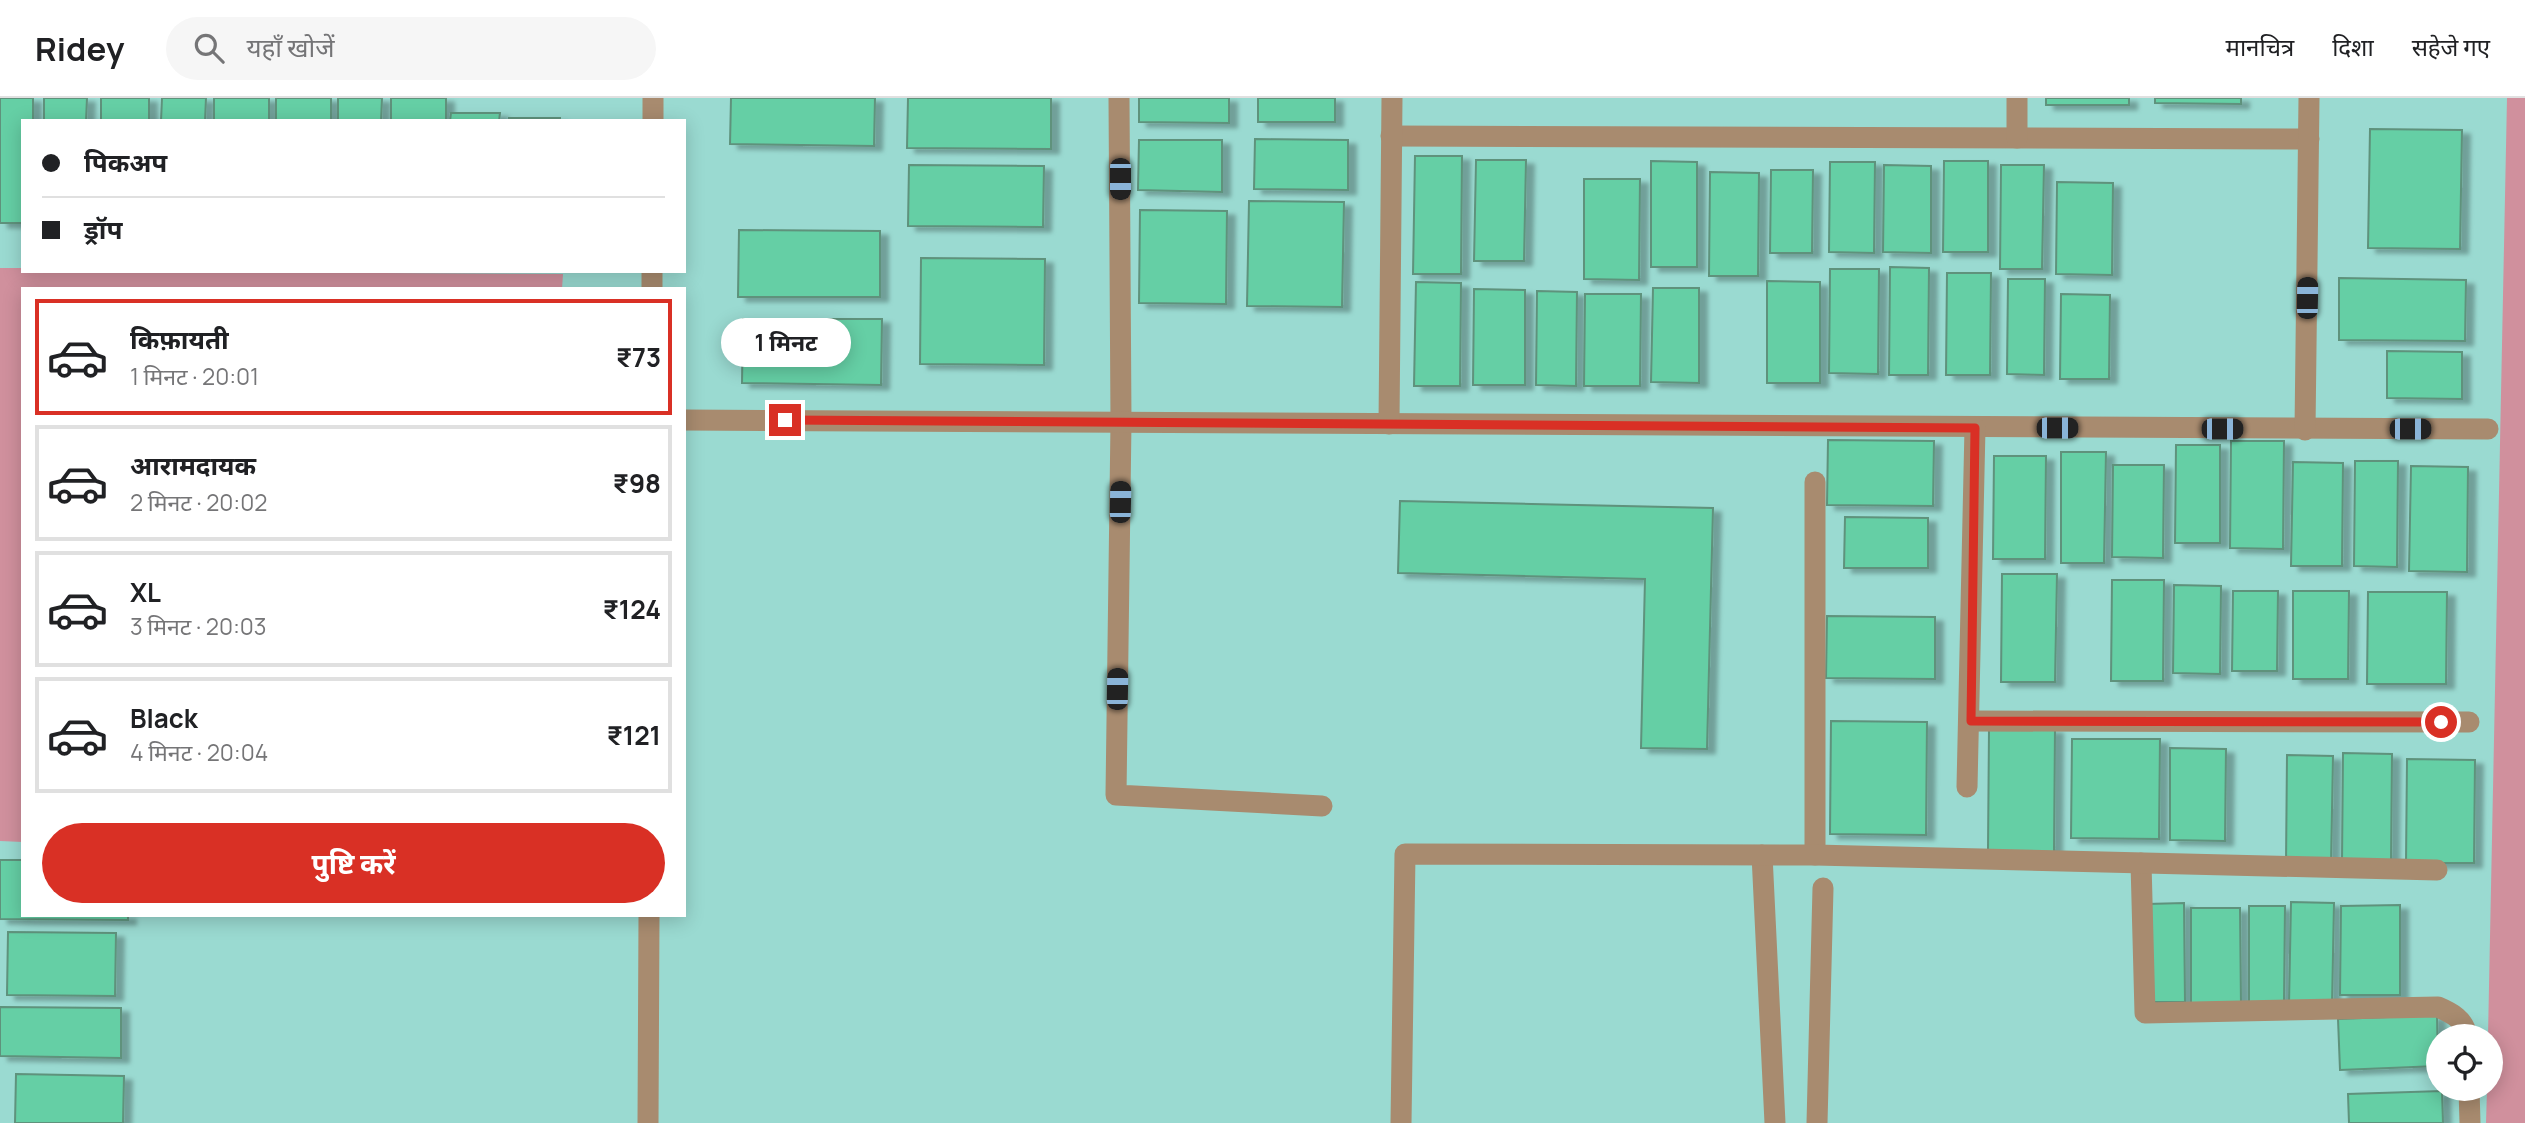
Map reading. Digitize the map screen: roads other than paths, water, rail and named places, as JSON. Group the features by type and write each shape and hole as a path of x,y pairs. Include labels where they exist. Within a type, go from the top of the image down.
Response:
{"street":[{"path":"653,98 653,119"},
{"path":"1119,98 1121,422 1116,795 1322,806"},
{"path":"1389,424 1392,98"},
{"path":"2017,98 2017,138"},
{"path":"2305,430 2309,98"},
{"path":"1391,136 2309,139"},
{"path":"686,419 2488,429"},
{"path":"1968,787 1975,428"},
{"path":"1815,482 1815,855"},
{"path":"1971,721 2469,722"},
{"path":"1401,1123 1405,854 1815,855 2437,870"},
{"path":"1762,855 1775,1123"},
{"path":"2141,863 2145,1013 2438,1007 2455,1014 2463,1024"},
{"path":"1817,1123 1823,888"},
{"path":"648,1123 649,917"},
{"path":"2469,1101 2470,1123"}]}
